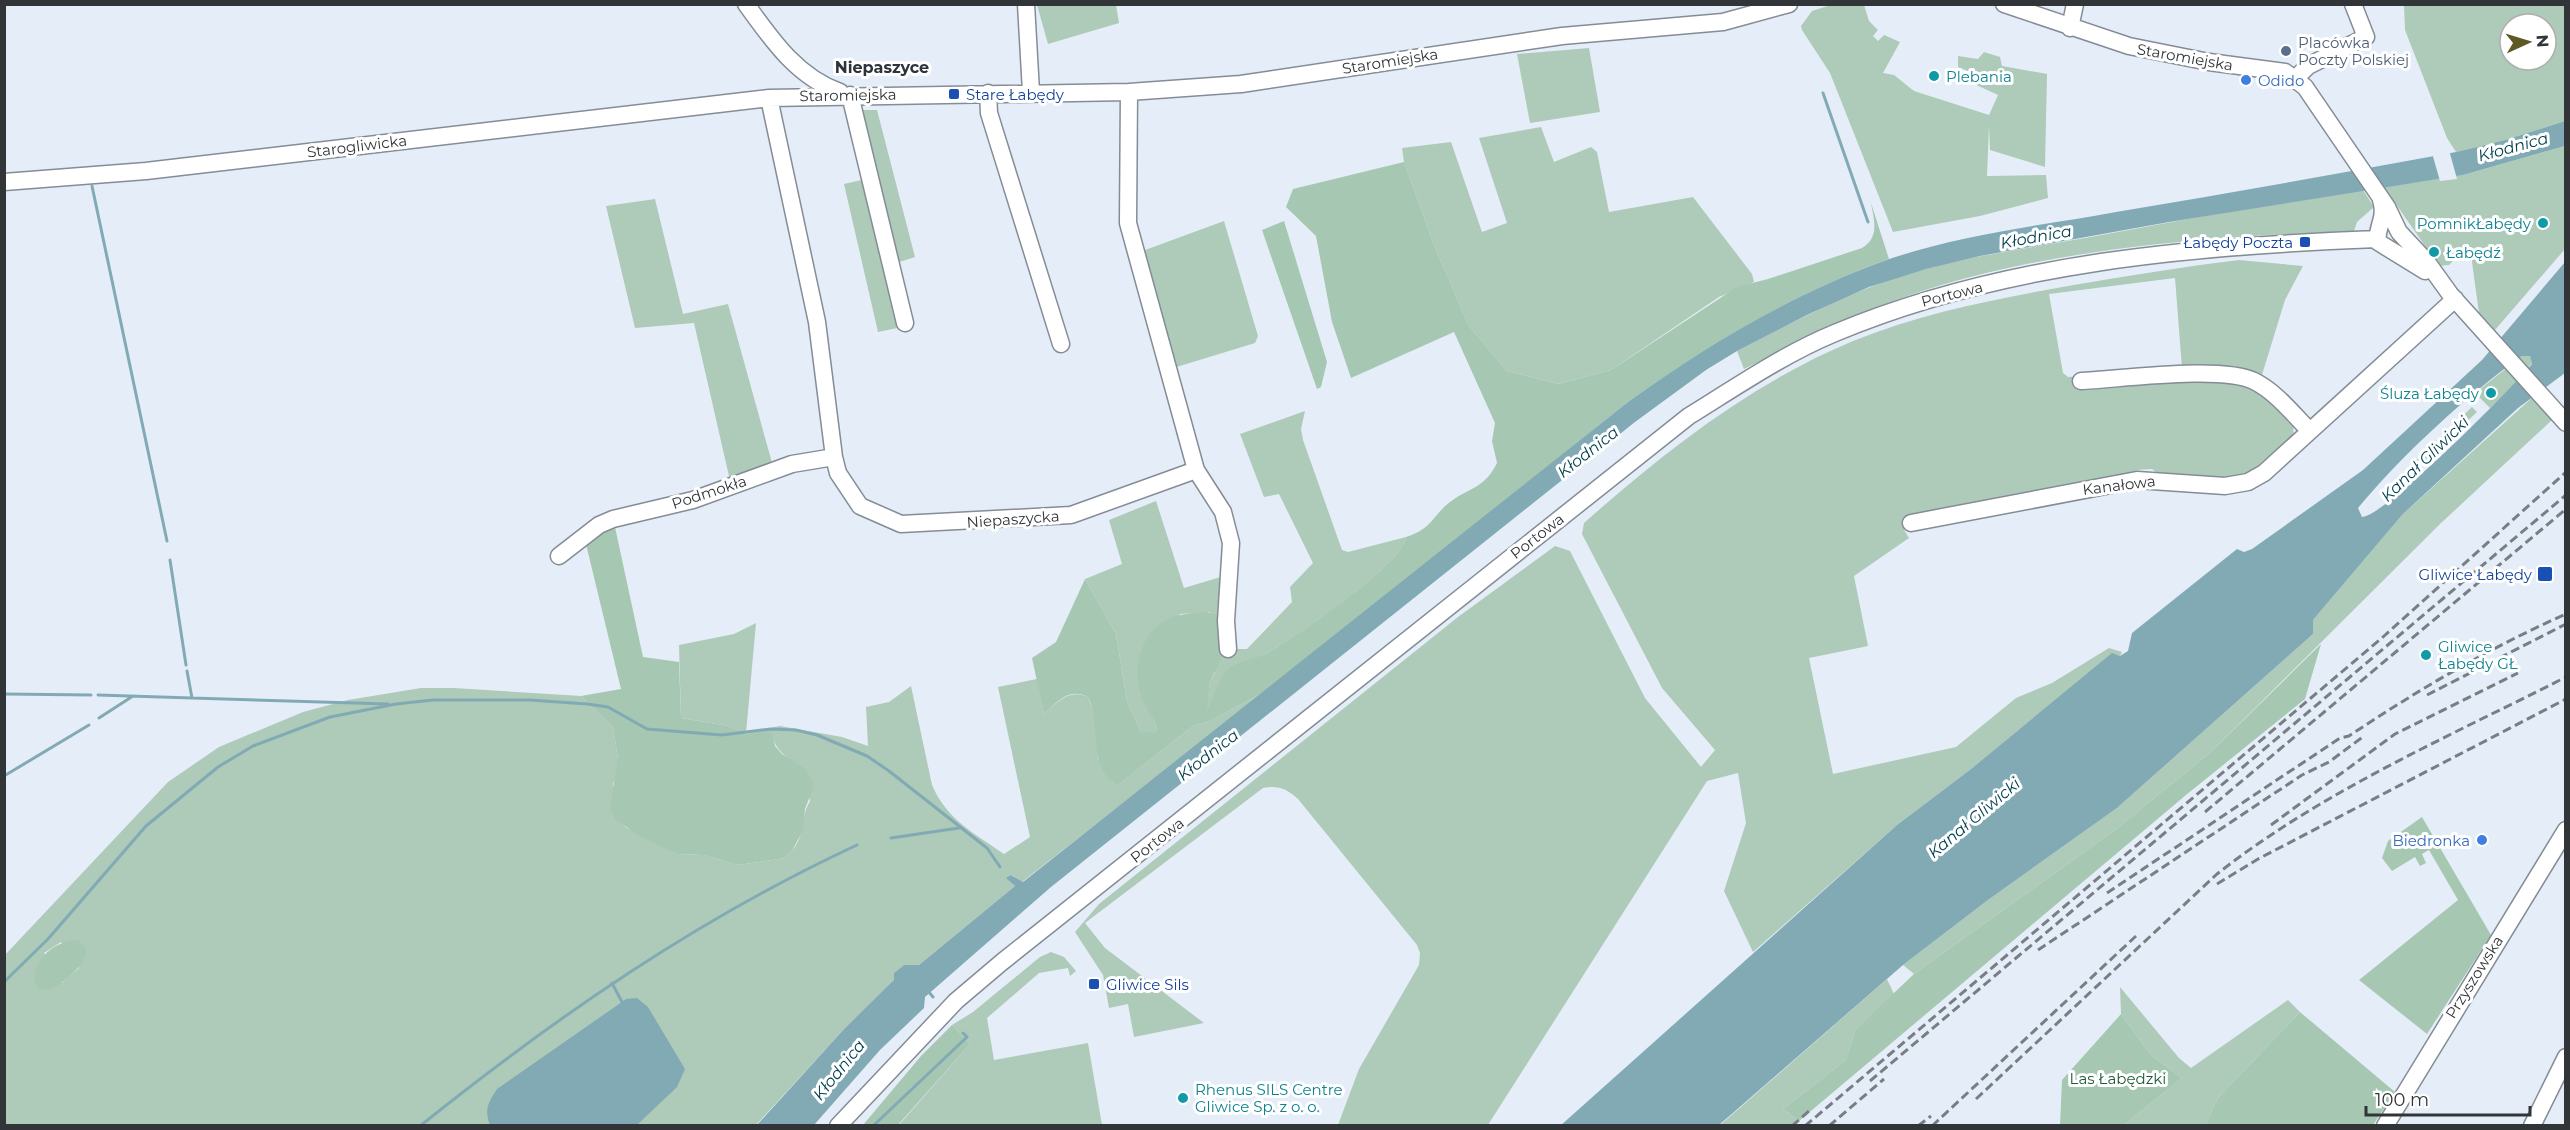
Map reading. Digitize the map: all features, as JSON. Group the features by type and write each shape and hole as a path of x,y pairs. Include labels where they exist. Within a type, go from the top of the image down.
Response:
{"street":[{"path":"746,4 803,76 801,90 794,96"},
{"path":"1026,4 1031,92"},
{"name":"Staromiejska","path":"710,104 794,96 1129,92 1240,84 1541,38 1723,22 1789,4"},
{"name":"Staromiejska","path":"2004,4 2129,46 2209,62 2285,72 2296,78"},
{"path":"2070,28 2074,4"},
{"path":"2353,4 2366,37 2308,66 2296,78 2305,87 2391,213 2398,231 2427,262 2450,294 2561,418"},
{"path":"796,66 828,87 850,95 905,323"},
{"path":"1129,92 1128,223 1196,470 1223,512 1231,543 1226,621 1228,649"},
{"path":"988,93 989,113 1061,344"},
{"name":"Niepaszycka","path":"769,98 817,322 834,457 838,473 860,506 901,524 1071,515 1196,470"},
{"name":"Starogliwicka","path":"4,182 94,177 710,104"},
{"path":"2381,199 2383,238 2450,294"},
{"name":"Portowa","path":"838,1125 922,1034 1002,962 1689,416 1741,384 1832,334 1911,305 1963,290 2137,257 2202,248 2383,238 2389,225 2398,231"},
{"name":"Kanałowa","path":"1911,524 2137,480 2225,486 2248,482 2264,473 2450,294"},
{"path":"2081,381 2217,373 2240,375 2271,392 2309,430"},
{"name":"Podmokła","path":"559,556 599,525 613,519 693,500 792,464 834,457"},
{"name":"Przyszowska","path":"2385,1125 2565,830"},
{"path":"2532,1125 2565,1057"}],"green space":[{"path":"1037,5 1116,5 1119,23 1048,44"},
{"path":"1831,5 1864,5 1869,21 1878,30 1873,36 1878,41 1884,35 1900,42 1883,73 1894,75 1914,91 1989,115 1998,95 1972,83 1975,74 1958,67 1958,56 1978,59 1984,52 2000,57 2002,66 2047,74 2045,167 1990,150 1989,126 1987,176 2046,175 2048,198 1980,216 1893,232 1830,73 1802,30 1801,26 1812,11"},
{"path":"2404,5 2565,5 2565,121 2505,140 2456,152 2447,138 2405,30"},
{"path":"1589,48 1600,112 1530,123 1517,54"},
{"path":"856,110 877,110 915,257 893,264"},
{"path":"1541,127 1554,162 1591,147 1597,152 1609,212 1693,197 1752,274 1754,282 1719,297 1611,370 1558,384 1507,371 1469,326 1434,245 1404,162 1402,148 1451,142 1482,232 1507,223 1479,138"},
{"path":"2565,146 2565,249 2495,330 2479,313 2471,255 2452,255 2452,262 2449,265 2439,266 2384,187 2463,175"},
{"path":"1404,162 1434,245 1469,326 1507,371 1558,384 1611,370 1737,287 1862,248 1868,244 1874,233 1871,203 1889,259 1854,272 1786,304 1722,340 1659,380 1628,402 1266,691 1208,722 1193,726 1118,785 1108,777 1098,757 1092,708 1088,697 1081,694 1069,695 1044,714 1032,658 1056,642 1085,579 1116,634 1127,701 1141,732 1155,733 1157,728 1139,689 1138,674 1143,647 1159,625 1171,618 1200,612 1209,612 1221,619 1225,650 1210,682 1207,709 1228,669 1267,653 1346,599 1388,564 1401,549 1406,537 1427,526 1450,502 1482,483 1497,463 1492,441 1495,423 1454,332 1351,378 1332,322 1316,236 1286,207 1293,189"},
{"path":"866,179 902,327 878,332 844,184"},
{"path":"2363,190 2374,207 2357,222 2354,231 2164,244 2100,251 2037,262 1975,276 1914,294 1841,322 1744,369 1737,351 1851,295 1894,278 1948,263 2258,206"},
{"path":"655,199 683,314 728,304 774,470 731,485 694,323 635,328 606,206"},
{"path":"1224,221 1258,336 1255,343 1170,369 1137,253"},
{"path":"1284,221 1327,362 1321,387 1317,389 1262,230"},
{"path":"2239,260 2303,266 2285,300 2261,378 2294,419 2293,438 2246,479 2163,478 2152,469 2137,470 2137,477 1905,520 1904,530 1909,538 1854,576 1868,646 1809,658 1833,774 1956,747 2016,698 2052,683 2109,648 2122,652 2120,656 2112,654 1971,769 1897,825 1753,952 1724,891 1746,823 1738,773 1707,781 1488,1125 1338,1125 1359,1069 1419,965 1420,953 1417,945 1298,799 1282,789 1268,787 1263,788 1085,923 1105,948 1204,1023 1134,1037 1128,1004 1109,1008 1103,975 1075,932 1099,904 1458,617 1555,546 1570,551 1645,698 1701,767 1715,750 1662,688 1582,534 1584,523 1646,470 1745,398 1816,358 1853,341 1905,322 2013,296","holes":["2175,278 2182,368 2068,377 2063,373 2049,294"]},
{"path":"2522,356 2530,356 2532,363 2511,389 2490,408 2475,393"},
{"path":"2533,397 2552,420 2440,524 2212,751 2115,830 1914,974 1903,965 1988,900 2117,808 2313,634 2313,620 2403,514"},
{"path":"2472,407 2477,412 2419,467 2414,462"},
{"path":"1305,411 1301,429 1303,440 1342,550 1348,552 1406,537 1401,549 1346,600 1299,633 1267,653 1228,669 1206,711 1210,682 1215,672 1210,612 1180,614 1140,687 1157,728 1155,733 1150,735 1141,732 1127,701 1116,634 1085,579 1122,564 1109,520 1156,501 1184,588 1234,573 1233,649 1247,649 1292,602 1290,587 1313,563 1279,494 1264,497 1240,434"},
{"path":"615,527 643,657 679,662 681,718 728,726 746,734 771,729 775,746 782,754 804,768 812,779 813,789 805,809 803,830 792,851 785,858 738,865 704,855 677,854 639,836 615,819 610,807 618,759 613,727 581,696 621,689 585,540"},
{"path":"756,623 746,733 780,726 842,737 868,746 866,707 889,702 911,686 932,785 938,797 945,808 962,825 1004,854 1030,837 998,687 1037,679 1044,714 1070,695 1088,697 1095,715 1098,759 1118,785 1193,726 1208,722 1266,691 1022,882 1012,875 1007,878 1015,886 919,965 904,965 894,973 895,980 844,1029 756,1125 5,1125 4,956 168,782 219,747 303,712 348,700 421,688 581,696 613,727 618,773 613,784 625,827 677,854 704,855 738,865 785,858 797,843 810,801 804,769 778,748 771,729 746,734 728,726 681,718 679,645 734,634","holes":["61,942 79,968 62,983 44,953"]},
{"path":"2321,644 2305,699 2186,795 1799,1121 1783,1109 1846,1060 1855,1030 1914,974 2115,830 2212,751"},
{"path":"2422,817 2491,935 2427,1034 2359,980 2458,900 2429,850 2422,854 2426,863 2420,866 2415,857 2392,871 2382,858 2388,841"},
{"path":"73,940 79,941 86,949 79,967 55,987 44,990 37,986 34,978 37,967 44,956 56,946"},
{"path":"1051,952 1064,957 1076,971 1070,976 1068,968 1039,973 987,1018 994,1060 1088,1043 1102,1125 898,1126 970,1044 952,1025 973,1012 1040,957"},
{"path":"1887,979 1894,994 1855,1030 1846,1060 1783,1109 1799,1121 1795,1125 1719,1126"},
{"path":"2120,987 2179,1058 2191,1068 2288,1000 2300,1012 2218,1098 2205,1125 2124,1125 2182,1078 2150,1054 2121,1014"},
{"path":"2300,1012 2395,1092 2373,1125 2205,1125 2218,1098"},
{"name":"Las Łabędzki","path":"2121,1014 2150,1054 2182,1078 2124,1125 2060,1125 2062,1080"},
{"path":"952,1025 970,1044 898,1125 863,1125 921,1056"}],"water":[{"name":"Kłodnica","path":"2565,121 2565,146 2463,175 2169,222 1980,256 1926,269 1869,287 1807,315 1737,351 1706,370 1635,422 1051,887 925,997 924,1008 880,1050 814,1125 756,1126 844,1029 894,980 894,973 904,965 919,965 1015,886 1006,878 1011,875 1023,882 1628,402 1688,361 1750,323 1847,275 1881,262 1939,245 1998,232 2456,152 2505,140"},
{"name":"Kanał Gliwicki","path":"2565,262 2565,373 2518,408 2403,514 2313,620 2313,634 2117,808 1988,900 1903,965 1719,1125 1560,1126 1897,825 1971,769 2112,653 2120,656 2128,651 2132,633 2237,549 2244,552 2252,549 2363,470 2482,360","holes":["2522,356 2530,356 2532,364 2448,449 2396,496 2376,511 2362,517 2358,508 2414,447 2501,372"]},
{"path":"637,998 648,1007 685,1069 677,1087 637,1125 490,1125 487,1115 488,1107 497,1089 626,999"}],"pier":[{"path":"2449,150 2457,179 2440,181 2432,153"}],"waterway":[{"path":"1823,93 1868,222"},
{"path":"92,186 167,541"},
{"path":"170,560 186,665"},
{"path":"187,671 192,698 388,704"},
{"path":"4,694 91,695"},
{"path":"98,695 192,698"},
{"path":"99,718 133,696"},
{"path":"4,982 48,939 146,826 218,767 253,746 330,717 396,704 433,700 530,700 587,704 608,707 647,729 722,735 771,729 796,730 817,735 867,756 889,771 987,848 1000,867"},
{"path":"4,776 89,725"},
{"path":"891,838 959,828"},
{"path":"420,1126 524,1046 630,972 741,905 857,845"},
{"path":"612,983 622,1002"},
{"path":"928,991 933,997"},
{"path":"873,1126 967,1037 963,1033"}],"railway":[{"path":"1805,1126 2383,637 2566,472"},
{"path":"1870,1081 2566,495"},
{"path":"2205,812 2566,509"},
{"path":"2107,893 2340,738 2349,736 2401,702 2482,655 2566,614"},
{"path":"2427,695 2566,624"},
{"path":"2271,825 2395,734 2518,673"},
{"path":"1976,1099 2217,874 2257,844 2342,791 2386,767 2566,677"},
{"path":"2217,884 2258,859 2566,699"},
{"path":"2038,950 2302,775 2329,762 2364,736"},
{"path":"1932,1126 2136,936"},
{"path":"1829,1126 1884,1079"},
{"path":"1792,1126 1810,1110"},
{"path":"1918,1126 1931,1116"}],"place":[{"name":"Placówka Poczty Polskiej","path":"2286,51"},
{"name":"Plebania","path":"1934,76"},
{"name":"Odido","path":"2246,80"},
{"name":"Stare Łabędy","path":"954,94"},
{"name":"PomnikŁabędy","path":"2543,223"},
{"name":"Łabędy Poczta","path":"2305,242"},
{"name":"Łabędź","path":"2434,252"},
{"name":"Śluza Łabędy","path":"2491,393"},
{"name":"Gliwice Łabędy","path":"2545,574"},
{"name":"Gliwice Łabędy GŁ","path":"2426,655"},
{"name":"Biedronka","path":"2482,840"},
{"name":"Gliwice Sils","path":"1094,984"},
{"name":"Rhenus SILS Centre Gliwice Sp. z o. o.","path":"1183,1098"}],"district":[{"name":"Niepaszyce","path":"882,67"}]}
